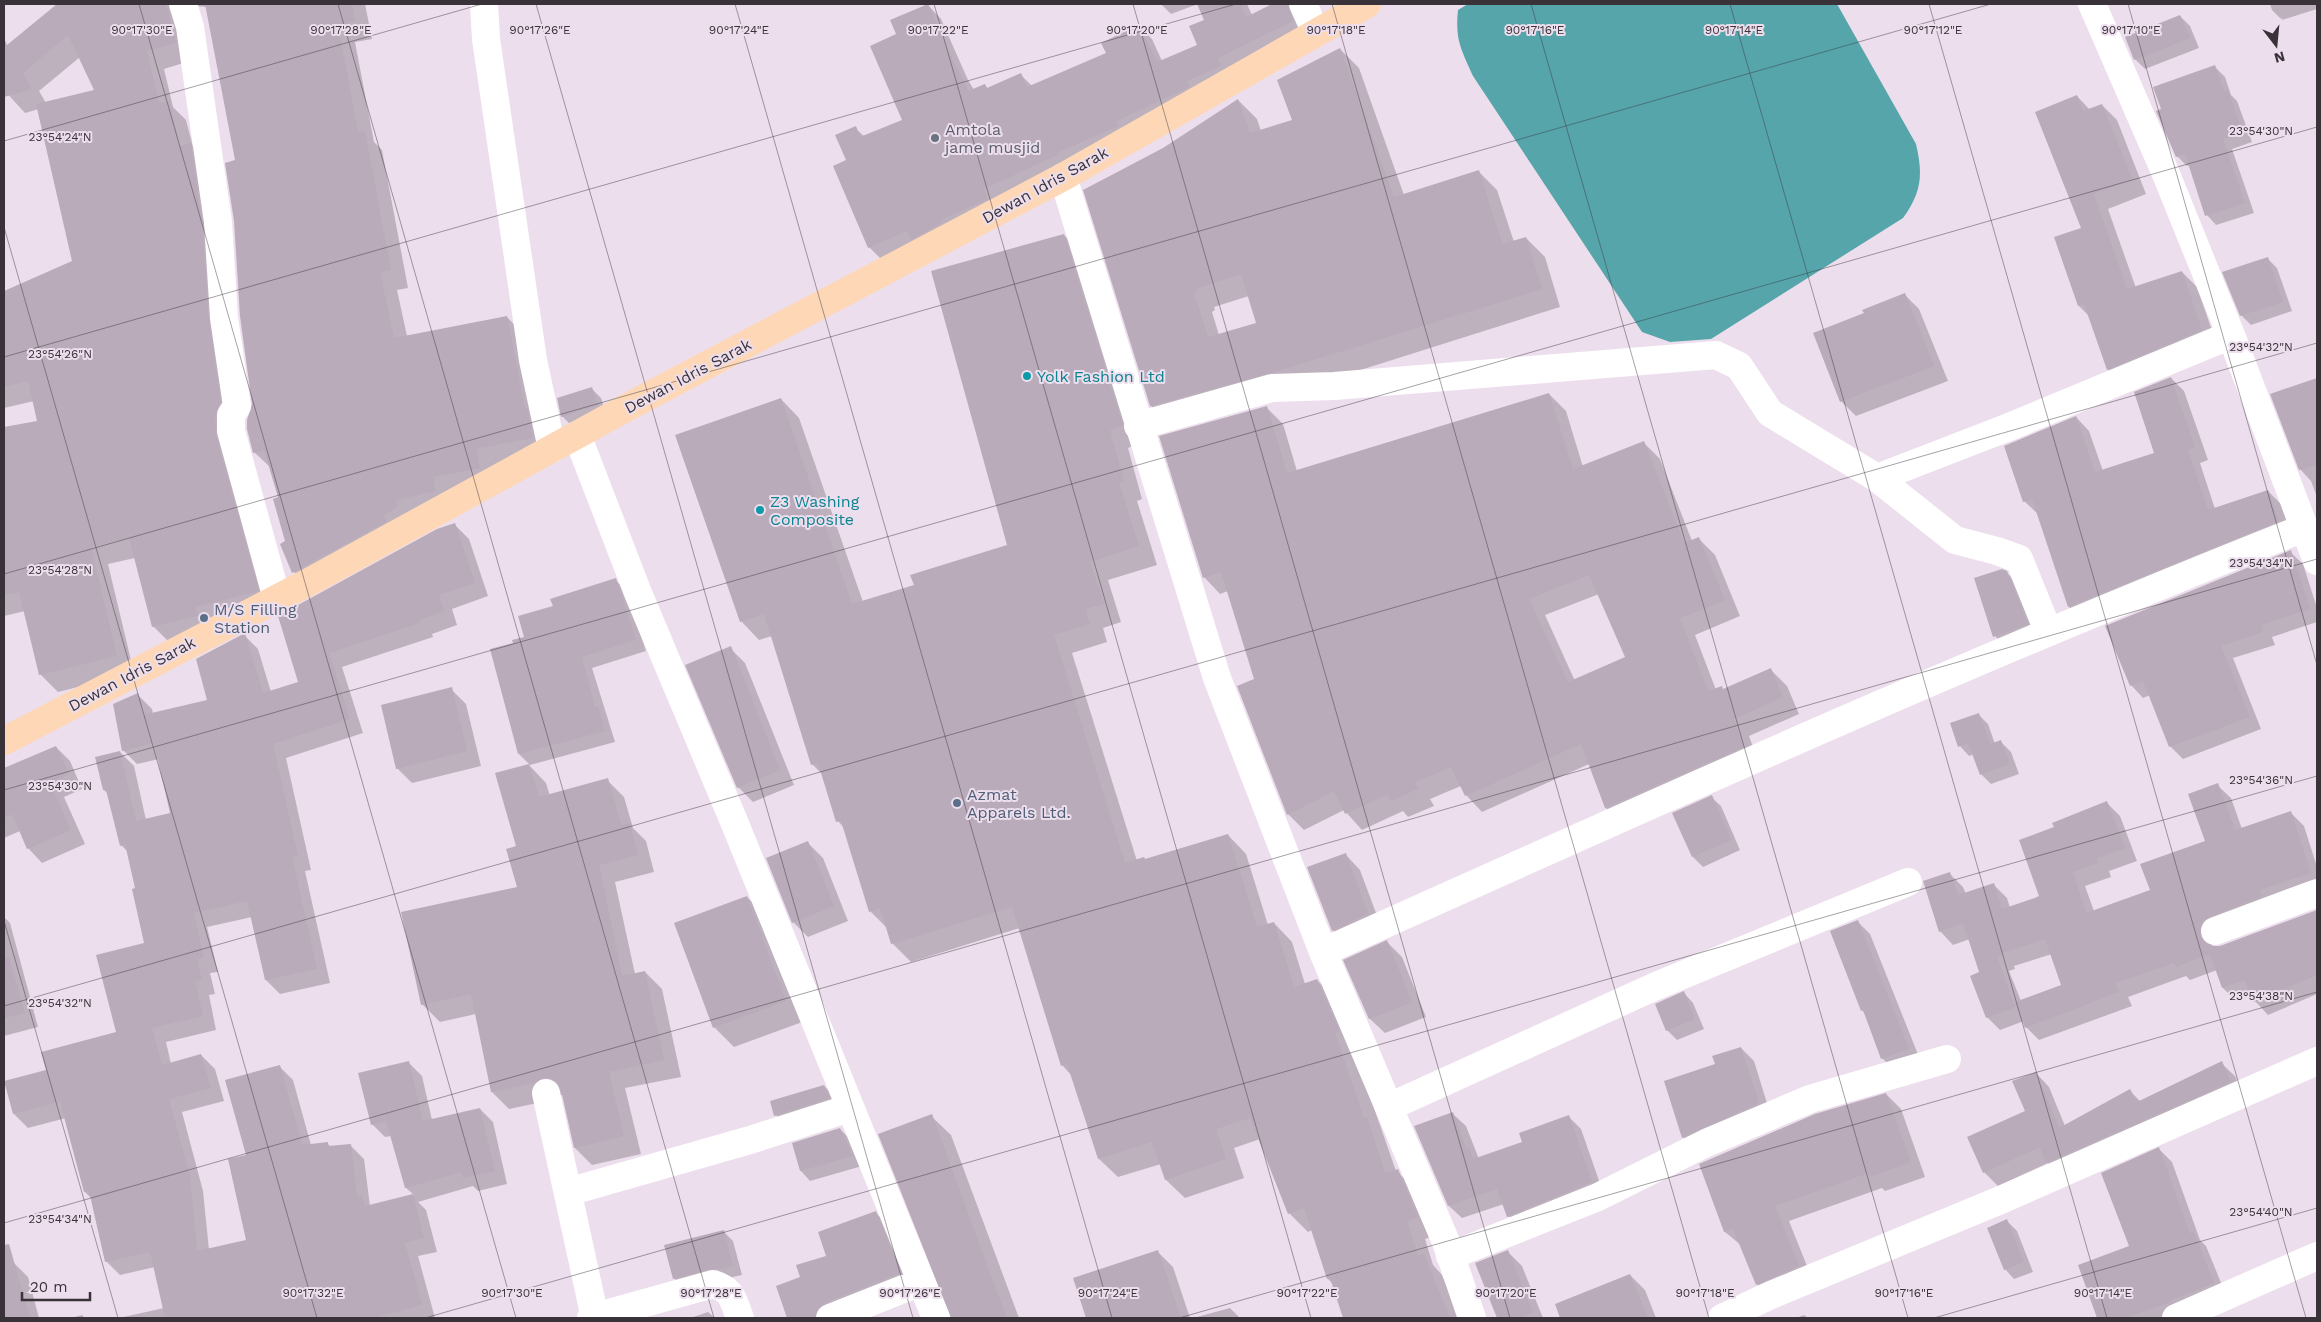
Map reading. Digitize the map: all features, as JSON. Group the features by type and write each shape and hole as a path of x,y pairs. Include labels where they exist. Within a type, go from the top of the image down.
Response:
{"main road":[{"name":"Dewan Idris Sarak","path":"4,741 277,598 577,435 1063,176 1368,4"}],"street":[{"path":"183,4 190,28 218,222 224,318 237,406 231,415 231,430 277,598"},
{"path":"484,4 486,39 533,360 552,449"},
{"path":"1303,4 1316,33"},
{"path":"2092,4 2166,174 2231,335 2317,561"},
{"path":"1063,176 1138,426 1217,678 1323,952 1450,1256 1472,1318"},
{"path":"1877,478 2009,427 2231,335"},
{"path":"1138,426 1272,388 1334,386 1716,355 1739,366 1770,413 1877,478 1955,540 1997,551 2018,560 2048,631"},
{"path":"577,435 638,593 733,819 936,1318"},
{"path":"1323,952 1929,681 2304,528"},
{"path":"1389,1107 1656,986 1908,882"},
{"path":"2215,931 2317,892"},
{"path":"1450,1256 1598,1197 1706,1143 1810,1099 1947,1059"},
{"path":"1722,1318 2003,1199 2317,1061"},
{"path":"546,1093 593,1318 713,1284 725,1288 731,1294 740,1318"},
{"path":"568,1192 750,1140 850,1108"},
{"path":"2176,1318 2317,1256"},
{"path":"830,1318 922,1282"}],"water":[{"path":"1468,4 1837,4 1916,144 1920,174 1914,200 1903,218 1711,339 1670,342 1642,332 1473,76 1462,51 1457,29 1458,10"}],"building":[{"path":"57,4 166,4 176,43 147,51 159,103 169,101 180,146 191,143 202,224 209,320 221,402 215,414 216,435 259,591 196,607 198,616 152,627 129,538 91,547 117,656 39,675 19,592 4,595 4,427 37,421 28,381 4,387 4,291 72,261 36,104 94,90 68,35 23,73 32,89 4,97 4,38 7,45"},
{"path":"205,4 352,4 355,22 338,25 358,132 365,131 391,270 380,272 394,338 507,316 525,408 527,408 531,427 532,438 476,449 480,468 433,477 435,491 396,500 397,507 384,515 386,522 292,573 280,544 285,541 273,499 278,497 264,450 253,453 247,429 247,420 252,404 240,316 234,221 225,163 235,160"},
{"path":"928,4 968,91 985,84 987,88 1021,73 1027,87 1106,53 1101,43 1139,25 1157,62 1197,45 1189,26 1204,20 1197,4 1241,4 1246,17 1272,4 1288,4 1293,21 1218,58 1221,66 1187,81 1190,87 1116,121 1118,126 1059,152 1059,154 984,189 988,199 942,219 943,222 911,240 907,231 868,248 833,166 846,160 835,135 856,126 860,137 902,120 870,46 896,34 890,20"},
{"path":"2180,15 2190,38 2134,60 2125,37"},
{"path":"1340,48 1394,197 1479,170 1502,244 1526,237 1542,289 1275,372 1150,406 1083,190 1163,148 1238,99 1250,133 1292,120 1277,80","holes":["1241,274 1256,323 1208,337 1194,293 1197,292 1196,289"]},
{"path":"2215,65 2224,91 2228,90 2243,133 2223,139 2245,203 2205,216 2185,154 2176,157 2156,111 2161,109 2153,87"},
{"path":"2077,95 2083,111 2102,104 2132,179 2094,194 2127,289 2182,271 2202,330 2107,370 2084,304 2078,306 2054,237 2081,228 2035,112"},
{"path":"1064,234 1123,425 1110,430 1124,481 1119,482 1139,546 1090,562 1104,604 1085,609 1090,624 1054,635 1125,863 1144,857 1145,859 1228,834 1257,927 1274,922 1294,987 1317,979 1340,1031 1335,1033 1364,1118 1367,1117 1385,1173 1398,1169 1418,1217 1407,1221 1418,1256 1424,1254 1450,1318 1343,1318 1330,1278 1327,1279 1304,1208 1288,1214 1250,1118 1216,1129 1226,1159 1165,1180 1152,1142 1098,1159 1067,1064 1061,1066 1012,907 891,944 880,908 869,912 841,821 836,822 818,763 811,765 764,614 740,622 675,435 781,398 852,604 914,585 910,575 1007,545 931,271"},
{"path":"2268,257 2283,302 2240,316 2222,272"},
{"path":"1905,293 1934,366 1840,402 1813,333 1864,313 1862,310"},
{"path":"2171,377 2195,447 2188,450 2208,510 2268,490 2279,521 2068,607 2032,499 2023,502 2004,446 2076,416 2095,472 2154,453 2134,392"},
{"path":"2317,378 2317,464 2299,470 2270,394"},
{"path":"592,387 598,405 561,417 557,398"},
{"path":"1549,393 1573,469 1644,441 1684,543 1699,537 1725,600 1680,618 1708,691 1722,686 1723,689 1771,668 1783,697 1734,719 1744,747 1605,808 1581,744 1465,796 1451,767 1415,782 1418,789 1391,801 1388,794 1345,814 1334,791 1287,815 1237,686 1254,679 1221,572 1203,578 1159,436 1267,406 1287,473","holes":["1589,575 1625,657 1568,682 1529,599"]},
{"path":"455,523 475,583 439,595 444,611 419,620 420,623 329,653 350,719 273,744 298,856 292,857 317,969 265,980 247,901 194,913 204,958 197,959 202,980 195,981 203,1016 152,1028 162,1065 201,1054 211,1088 169,1099 190,1176 197,1251 246,1240 228,1159 246,1155 225,1080 280,1065 302,1145 328,1142 328,1146 351,1144 357,1197 362,1196 365,1206 413,1194 424,1238 405,1243 422,1305 373,1318 165,1318 150,1252 105,1262 89,1191 84,1192 60,1102 13,1114 4,1081 46,1070 41,1052 116,1032 96,955 144,943 132,889 135,888 125,844 120,846 106,790 103,790 95,757 120,751 136,821 170,813 154,743 122,751 113,704 138,693 143,715 207,700 196,659 245,633 263,693 298,682 278,616 437,529"},
{"path":"2291,550 2310,609 2261,625 2263,632 2221,646 2250,717 2169,747 2143,681 2130,686 2105,626"},
{"path":"2002,569 2007,571 2028,624 1993,637 1974,578"},
{"path":"616,578 636,640 582,657 595,707 598,706 605,731 518,754 490,649 513,643 512,640 524,637 518,616 553,606 550,599"},
{"path":"731,646 780,770 737,788 685,665"},
{"path":"452,687 467,751 396,769 381,705"},
{"path":"1979,713 1990,744 2001,740 2010,764 1980,775 1968,743 1958,747 1950,723"},
{"path":"56,746 69,774 50,783 71,830 27,849 12,814 4,818 4,768"},
{"path":"529,764 539,797 608,778 621,825 630,823 638,855 599,865 622,976 645,971 664,1060 609,1072 624,1136 574,1148 561,1090 557,1082 550,1078 543,1078 534,1083 491,1092 471,994 421,1005 401,912 517,887 506,849 516,846 495,773"},
{"path":"2218,783 2235,830 2291,811 2311,873 2260,890 2262,897 2209,917 2203,921 2200,928 2201,937 2205,943 2212,946 2220,946 2317,910 2317,975 2254,1002 2244,980 2222,988 2210,954 2176,967 2174,963 2116,983 2119,992 2025,1028 2015,1002 2061,985 2045,939 2002,953 2003,955 1997,957 2015,1007 1986,1018 1970,976 1979,972 1963,923 1939,932 1923,881 1950,872 1958,895 1994,883 2002,909 2035,898 2039,896 2019,840 2054,827 2052,823 2107,801 2125,848 2097,858 2098,863 2073,872 2086,913 2150,890 2140,864 2205,841 2188,794"},
{"path":"1712,795 1731,840 1692,857 1672,813"},
{"path":"808,841 834,906 792,923 766,858"},
{"path":"1346,853 1368,914 1332,931 1307,867"},
{"path":"747,896 786,1001 713,1028 674,923"},
{"path":"1858,920 1909,1049 1881,1059 1830,931"},
{"path":"1387,940 1412,1002 1369,1019 1343,960"},
{"path":"9,957 25,1013 4,1018 4,958"},
{"path":"1684,991 1695,1019 1666,1031 1655,1004"},
{"path":"1741,1047 1759,1103 1682,1138 1664,1081 1715,1064 1712,1056"},
{"path":"409,1061 423,1121 480,1108 495,1171 463,1178 462,1172 405,1188 386,1121 371,1125 358,1073"},
{"path":"2222,1061 2231,1082 2046,1163 2040,1147 1983,1173 1967,1137 2025,1111 2012,1081 2036,1072 2059,1128 2130,1089 2137,1102"},
{"path":"824,1085 830,1098 774,1116 770,1101"},
{"path":"1886,1093 1911,1162 1869,1177 1868,1173 1775,1206 1799,1266 1756,1285 1733,1229 1724,1232 1699,1164 1815,1114"},
{"path":"1453,1112 1466,1148 1469,1147 1473,1159 1522,1142 1519,1133 1569,1115 1592,1182 1507,1217 1497,1189 1448,1206 1414,1126"},
{"path":"932,1114 1007,1318 951,1318 878,1134"},
{"path":"840,1128 853,1156 800,1171 792,1143"},
{"path":"2159,1147 2190,1234 2194,1232 2214,1283 2171,1300 2171,1302 2124,1318 2097,1318 2078,1265 2129,1246 2101,1173"},
{"path":"876,1211 901,1273 824,1303 818,1309 815,1318 787,1318 776,1286 800,1277 796,1265 826,1256 818,1232"},
{"path":"2007,1219 2024,1262 2004,1270 1987,1228"},
{"path":"724,1230 733,1266 709,1269 673,1279 664,1245"},
{"path":"9,1244 30,1318 4,1318 4,1245"},
{"path":"1158,1250 1181,1318 1086,1318 1073,1278"},
{"path":"1508,1250 1533,1313 1519,1318 1497,1318 1475,1263"},
{"path":"1630,1274 1648,1318 1560,1318 1555,1304"}],"place":[{"name":"Amtola jame musjid","path":"935,138"},
{"name":"Yolk Fashion Ltd","path":"1027,376"},
{"name":"Z3 Washing Composite","path":"760,510"},
{"name":"M/S Filling Station","path":"204,618"},
{"name":"Azmat Apparels Ltd.","path":"957,803"}]}
